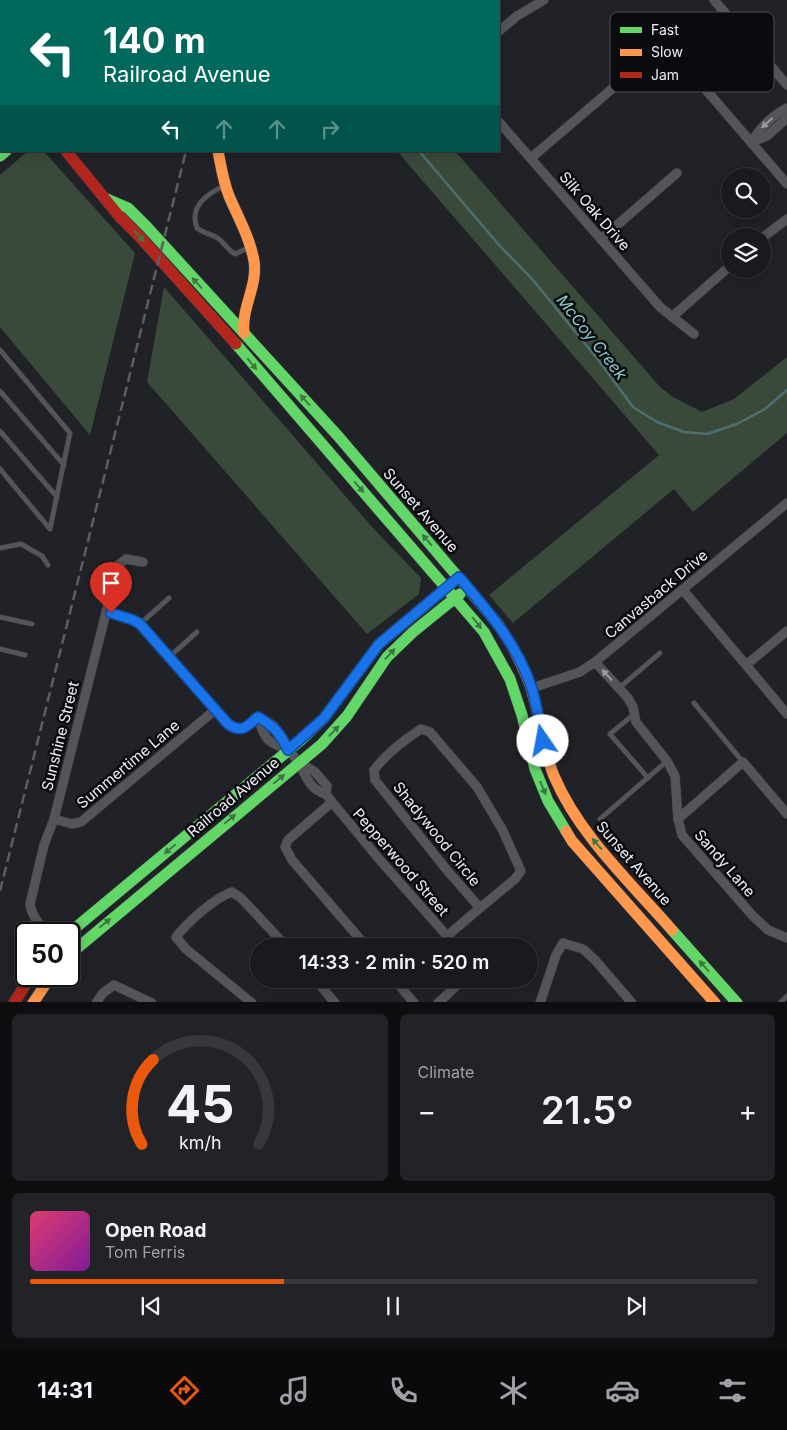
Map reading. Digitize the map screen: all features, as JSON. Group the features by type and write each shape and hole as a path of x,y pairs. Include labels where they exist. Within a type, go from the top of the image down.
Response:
{"main road":[{"name":"Sunset Avenue","path":"67,152 119,216 225,323 484,632 503,663 518,701 531,758 543,791 556,817 572,841 715,1002"},
{"path":"218,152 222,175 250,247 254,264 250,295 242,315 244,333"},
{"path":"225,323 246,304"},
{"name":"Sunset Avenue","path":"225,323 244,333 338,436 498,624 518,656 532,688 547,757 557,784 571,810 586,832 737,1002"},
{"name":"Railroad Avenue","path":"80,924 324,718 379,644 459,577"},
{"name":"Railroad Avenue","path":"80,946 337,729 386,657 468,588"},
{"path":"14,1002 23,987"},
{"path":"33,1002 43,987"}],"street":[{"path":"500,30 517,16 544,0"},
{"path":"714,0 724,12"},
{"path":"774,70 787,85"},
{"path":"531,158 610,91"},
{"path":"708,92 787,184"},
{"path":"752,142 760,129 778,113 787,108"},
{"path":"752,142 767,136 787,118"},
{"name":"Silk Oak Drive","path":"500,123 660,307 694,334"},
{"path":"601,239 677,173"},
{"path":"771,231 787,218"},
{"path":"672,317 721,274"},
{"name":"Canvasback Drive","path":"532,688 580,672 596,662 787,503"},
{"name":"Sunshine Street","path":"38,922 31,912 30,904 44,845 54,819 118,566 126,559 143,562"},
{"path":"683,590 787,714"},
{"path":"106,612 140,624 215,710"},
{"path":"746,665 787,631"},
{"name":"Sandy Lane","path":"596,662 633,707 636,722 667,762 675,776 678,819 682,835 752,915 768,930 787,938"},
{"name":"Pepperwood Street","path":"215,710 235,728 244,728 258,717 273,725 282,736 288,750 299,762 306,779 318,793 326,794 379,859 447,936"},
{"name":"Summertime Lane","path":"54,819 72,824 81,822 215,710"},
{"name":"Shadywood Circle","path":"447,936 515,879 521,871 520,865 502,830 477,788 430,732 421,730 411,736 380,763 374,770 375,780 480,908"},
{"path":"678,819 743,762 787,814"},
{"path":"332,802 288,840 285,847 292,860 359,938"},
{"path":"252,1002 186,949 176,937 185,926 224,895 232,892 242,898 279,938"},
{"path":"540,1002 556,955 563,943 583,949 632,1002"},
{"path":"96,1002 114,985 152,1002"},
{"path":"323,988 335,1002"},
{"path":"402,988 414,1002"},
{"path":"438,1002 454,988"}],"lane":[{"path":"226,185 209,193 198,204 196,212 197,228 201,232 219,239 234,254 250,247"},
{"path":"0,350 70,432 50,529 0,469"},
{"path":"0,391 64,466"},
{"path":"0,431 57,497"},
{"path":"0,548 21,544 42,556 48,565"},
{"path":"140,624 169,598"},
{"path":"0,617 32,624"},
{"path":"169,657 197,632"},
{"path":"0,648 25,655"},
{"path":"619,688 660,653"},
{"path":"694,703 743,762"},
{"path":"634,714 610,734 648,778"},
{"path":"600,819 667,762"},
{"path":"780,1002 787,996"}],"green space":[{"path":"27,152 43,152 135,253 90,435 0,327 0,175"},
{"path":"398,152 456,152 660,387 673,397 702,412 734,399 787,357 787,433 693,512 674,489 513,623 489,595 659,455"},
{"path":"164,287 373,528 421,578 419,594 367,634 147,382"}],"waterway":[{"name":"McCoy Creek","path":"420,152 499,245 533,280 600,362 633,407 657,422 684,432 707,434 737,424 765,409 787,390"}],"railway":[{"path":"0,891 186,152"}],"traffic: fast":[{"path":"0,156 5,152"},
{"path":"107,199 128,208 147,227 338,436 498,624 512,646"},
{"path":"236,344 484,632 510,679 522,715 535,769 548,801 566,831"},
{"path":"80,924 301,740 324,718 379,644 452,583"},
{"path":"80,946 322,744 347,716 387,657 413,632 460,594"},
{"path":"672,930 736,1002"}],"traffic: slow":[{"path":"218,152 227,190 247,236 254,261 254,279 245,315 244,333"},
{"path":"512,646 529,682 550,766 565,798 591,838 672,930"},
{"path":"566,831 572,841 714,1002"},
{"path":"34,1002 44,987"}],"traffic: jam":[{"path":"67,152 119,216 236,344"},
{"path":"15,1002 24,987"}],"route":[{"path":"111,613 140,624 228,724 240,729 258,717 273,725 282,736 288,750 324,718 379,644 459,577 498,624 518,656 532,688 543,741"}]}
